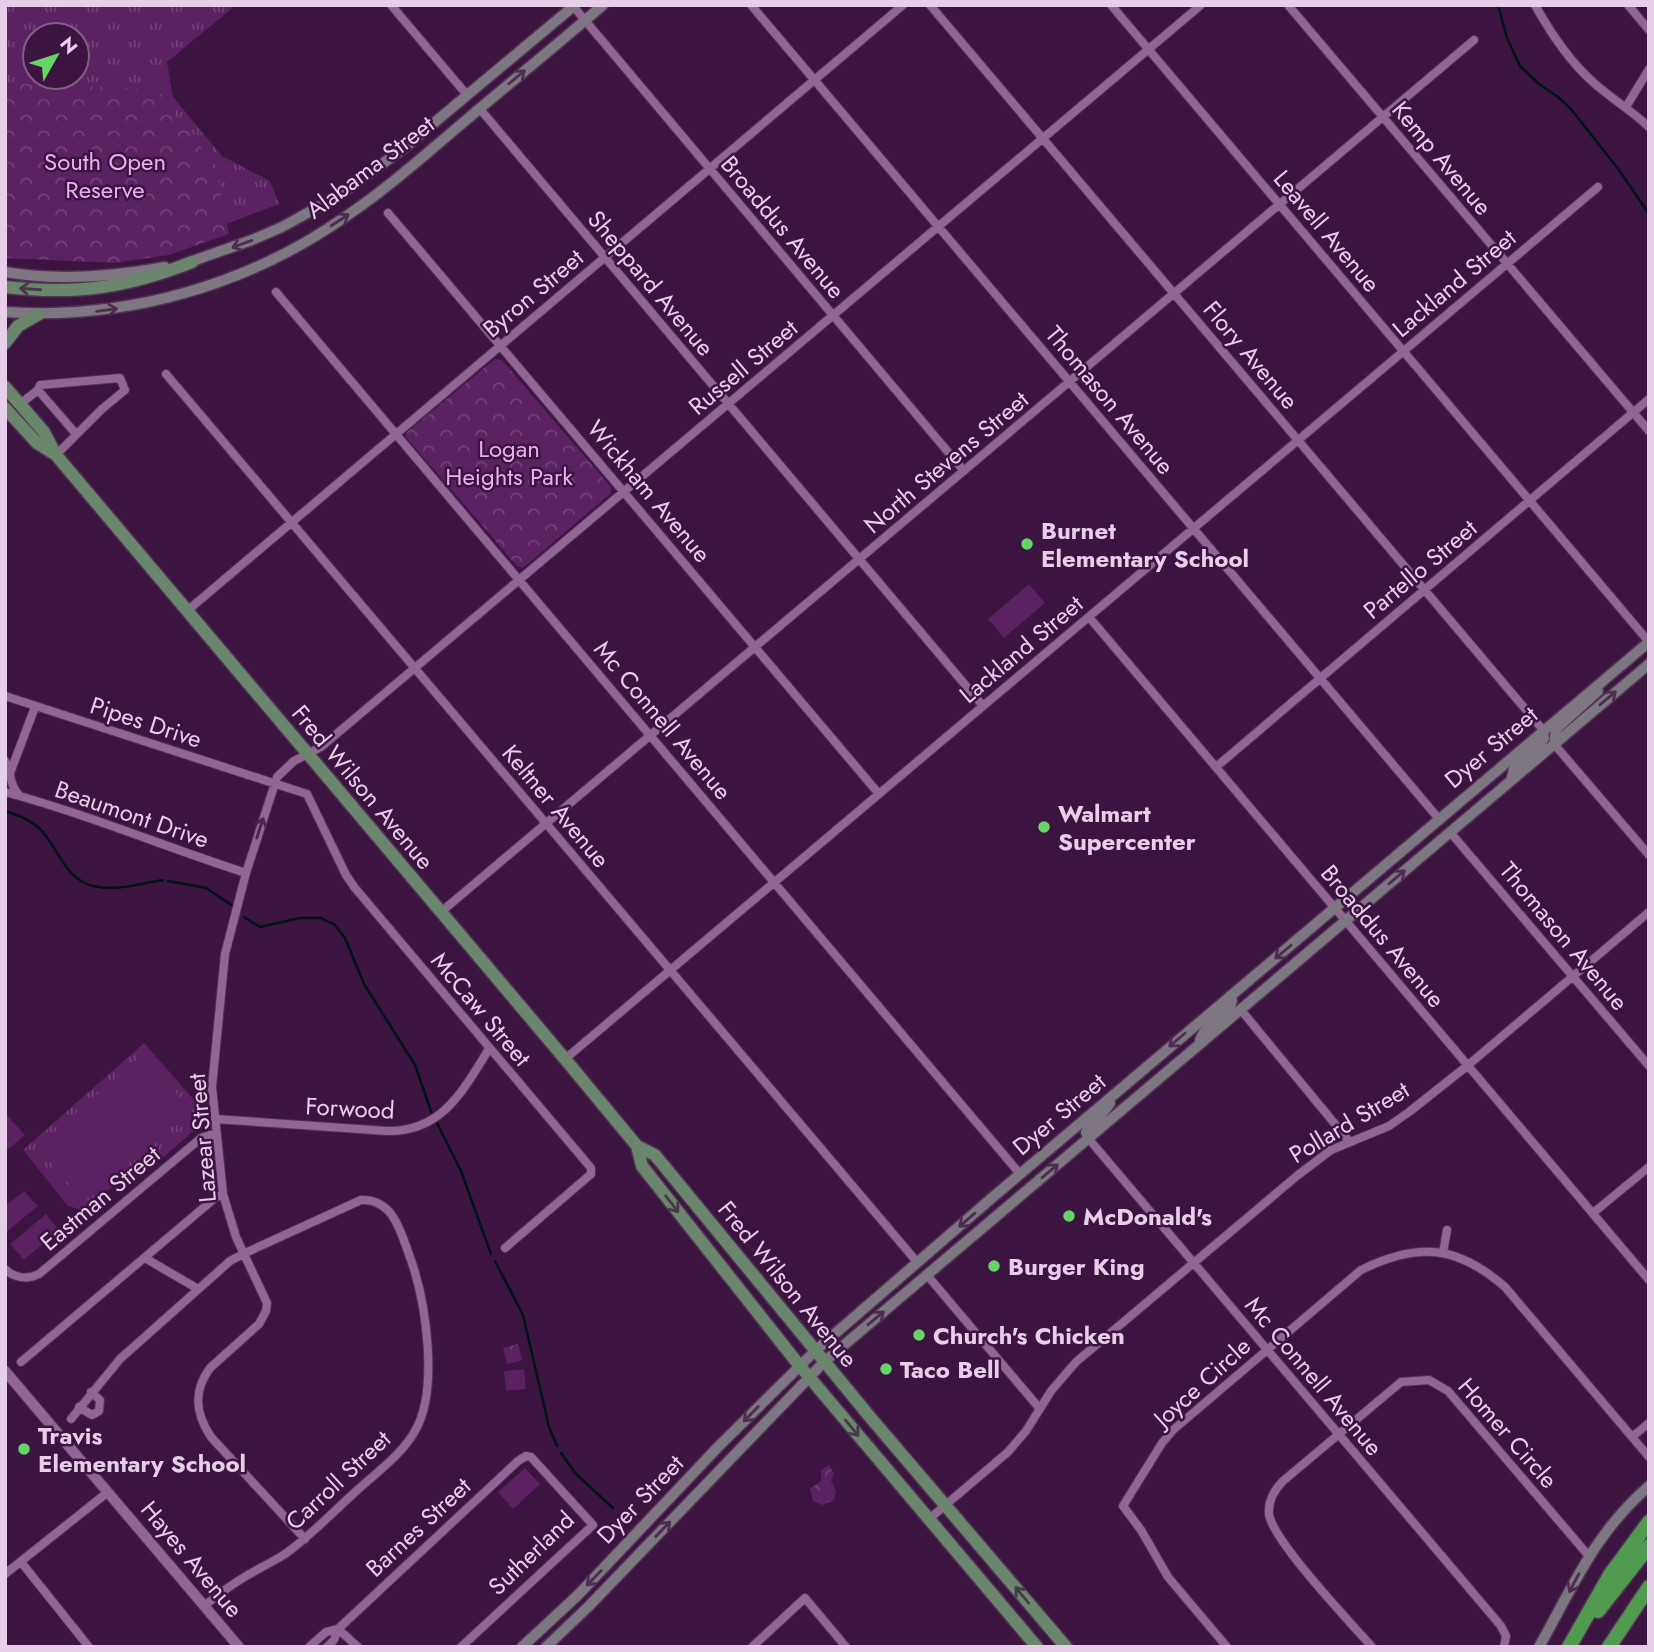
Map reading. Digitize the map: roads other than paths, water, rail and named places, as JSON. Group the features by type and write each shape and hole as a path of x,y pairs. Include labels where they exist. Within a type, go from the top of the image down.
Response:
{"highway":[{"path":"1571,1647 1610,1575 1649,1522"},
{"path":"1571,1647 1649,1546"},
{"path":"1609,1647 1649,1587"}],"main road":[{"name":"Alabama Street","path":"5,312 39,314 133,306 176,296 228,279 273,258 344,218 387,186 603,5"},
{"name":"Alabama Street","path":"5,272 40,276 104,276 192,262 252,240 312,212 372,173 574,6"},
{"path":"5,287 49,290 102,288 144,280 192,262"},
{"path":"5,343 19,326 39,314"},
{"path":"5,380 20,404"},
{"name":"Fred Wilson Avenue","path":"5,387 44,432 56,455 637,1146 654,1155 824,1362 1066,1647"},
{"name":"Fred Wilson Avenue","path":"5,408 37,443 56,455"},
{"name":"Dyer Street","path":"522,1647 578,1595 799,1365 1020,1174 1649,642"},
{"name":"Dyer Street","path":"546,1647 588,1607 808,1376 1649,664"},
{"path":"1554,744 1556,729 1598,691 1600,682"},
{"path":"1511,780 1514,769 1541,743 1544,738 1543,730"},
{"path":"1198,1046 1204,1032 1230,1007 1230,996"},
{"path":"1088,1138 1086,1132 1110,1105 1112,1097"},
{"name":"Fred Wilson Avenue","path":"637,1146 642,1166 799,1365 1037,1647"},
{"path":"999,1213 1007,1198 1024,1183 1020,1174"},
{"path":"927,1275 923,1269 925,1265 936,1255 945,1239"},
{"path":"1539,1647 1588,1555 1626,1507 1649,1486"}],"street":[{"path":"391,5 467,95"},
{"name":"Thomason Avenue","path":"751,5 1439,819"},
{"name":"Byron Street","path":"187,611 903,5"},
{"name":"Flory Avenue","path":"930,5 1543,730"},
{"name":"Leavell Avenue","path":"1111,5 1649,642"},
{"name":"Russell Street","path":"275,783 295,761 321,747 415,669 1200,5"},
{"name":"Kemp Avenue","path":"1288,5 1649,431"},
{"path":"1535,5 1553,35 1592,82 1649,128"},
{"path":"1628,5 1649,30"},
{"name":"Broaddus Avenue","path":"574,6 964,471"},
{"name":"North Stevens Street","path":"441,912 1474,40"},
{"path":"1626,107 1649,69"},
{"name":"Sheppard Avenue","path":"480,109 984,706"},
{"name":"Lackland Street","path":"565,1059 1598,187"},
{"name":"Wickham Avenue","path":"388,213 879,794"},
{"name":"Mc Connell Avenue","path":"276,292 1020,1174"},
{"name":"Keltner Avenue","path":"166,374 917,1262"},
{"path":"20,404 46,383 120,378 125,390 56,455"},
{"path":"38,390 76,434"},
{"name":"Partello Street","path":"1216,767 1649,400"},
{"name":"Broaddus Avenue","path":"1089,617 1649,1280"},
{"name":"Pipes Drive","path":"5,696 275,783"},
{"path":"10,773 35,706"},
{"path":"1554,744 1649,855"},
{"path":"5,761 12,787 20,796"},
{"name":"Lazear Street","path":"275,783 246,873 224,961 212,1087 223,1194 243,1254 265,1295 266,1311 259,1324 210,1368 199,1389 197,1406 211,1437 305,1539"},
{"name":"McCaw Street","path":"275,783 307,794 349,881 592,1171 505,1248"},
{"name":"Beaumont Drive","path":"5,792 144,836 176,851 246,873"},
{"name":"Thomason Avenue","path":"1450,832 1649,1066"},
{"name":"Pollard Street","path":"929,1519 1008,1451 1026,1431 1056,1384 1076,1362 1193,1263 1315,1161 1349,1141 1389,1126 1467,1066 1649,912"},
{"path":"1241,1010 1349,1141"},
{"name":"Forwood","path":"215,1119 406,1130 421,1125 448,1109 489,1049"},
{"name":"Eastman Street","path":"5,1269 17,1277 38,1274 201,1138 216,1133"},
{"name":"Mc Connell Avenue","path":"1088,1138 1501,1626 1505,1632 1505,1644"},
{"path":"1592,1213 1649,1167"},
{"path":"21,1362 223,1194"},
{"name":"Carroll Street","path":"204,1606 234,1583 276,1560 305,1539 399,1451 415,1432 422,1417 429,1380 420,1288 394,1216 384,1206 370,1200 353,1203 243,1254"},
{"path":"1443,1253 1447,1230"},
{"name":"Joyce Circle","path":"1227,1647 1168,1577 1141,1530 1123,1506 1173,1430 1362,1270 1381,1261 1406,1253 1443,1253 1477,1265 1505,1287 1649,1457"},
{"path":"71,1419 120,1359 198,1289 243,1254"},
{"path":"145,1258 198,1289"},
{"path":"927,1275 1040,1409"},
{"name":"Hayes Avenue","path":"5,1371 204,1606 233,1645"},
{"name":"Homer Circle","path":"1372,1647 1282,1541 1269,1515 1271,1499 1278,1487 1401,1382 1423,1379 1437,1383 1461,1405 1588,1555"},
{"path":"79,1407 92,1415 99,1410 100,1400 91,1392"},
{"path":"1632,1437 1649,1423"},
{"name":"Barnes Street","path":"327,1647 334,1640 338,1629 526,1456"},
{"name":"Sutherland","path":"461,1647 593,1525 535,1459 526,1456"},
{"path":"5,1574 108,1492"},
{"path":"21,1562 89,1647"},
{"path":"752,1647 804,1598 846,1647"},
{"path":"338,1629 358,1647"},
{"name":"Barnes Street","path":"309,1647 326,1632 338,1629"}],"waterway":[{"path":"1498,5 1507,38 1520,66 1571,109 1619,170 1649,214"},
{"path":"5,811 39,828 68,869 83,882 110,888 163,880"},
{"path":"168,881 206,888 233,906"},
{"path":"244,917 260,927 300,918 321,918 335,925 345,938 364,984 415,1065 432,1114"},
{"path":"436,1121 461,1171 491,1254"},
{"path":"495,1261 523,1315 549,1427 557,1446"},
{"path":"561,1453 576,1474 613,1508"}],"place":[{"name":"Burnet Elementary School","path":"1027,544"},
{"name":"Walmart Supercenter","path":"1044,827"},
{"name":"McDonald's","path":"1069,1216"},
{"name":"Burger King","path":"994,1266"},
{"name":"Church's Chicken","path":"919,1335"},
{"name":"Taco Bell","path":"886,1369"},
{"name":"Travis Elementary School","path":"24,1449"}],"park label":[{"name":"South Open Reserve","path":"105,175"},
{"name":"Logan Heights Park","path":"509,462"}]}
